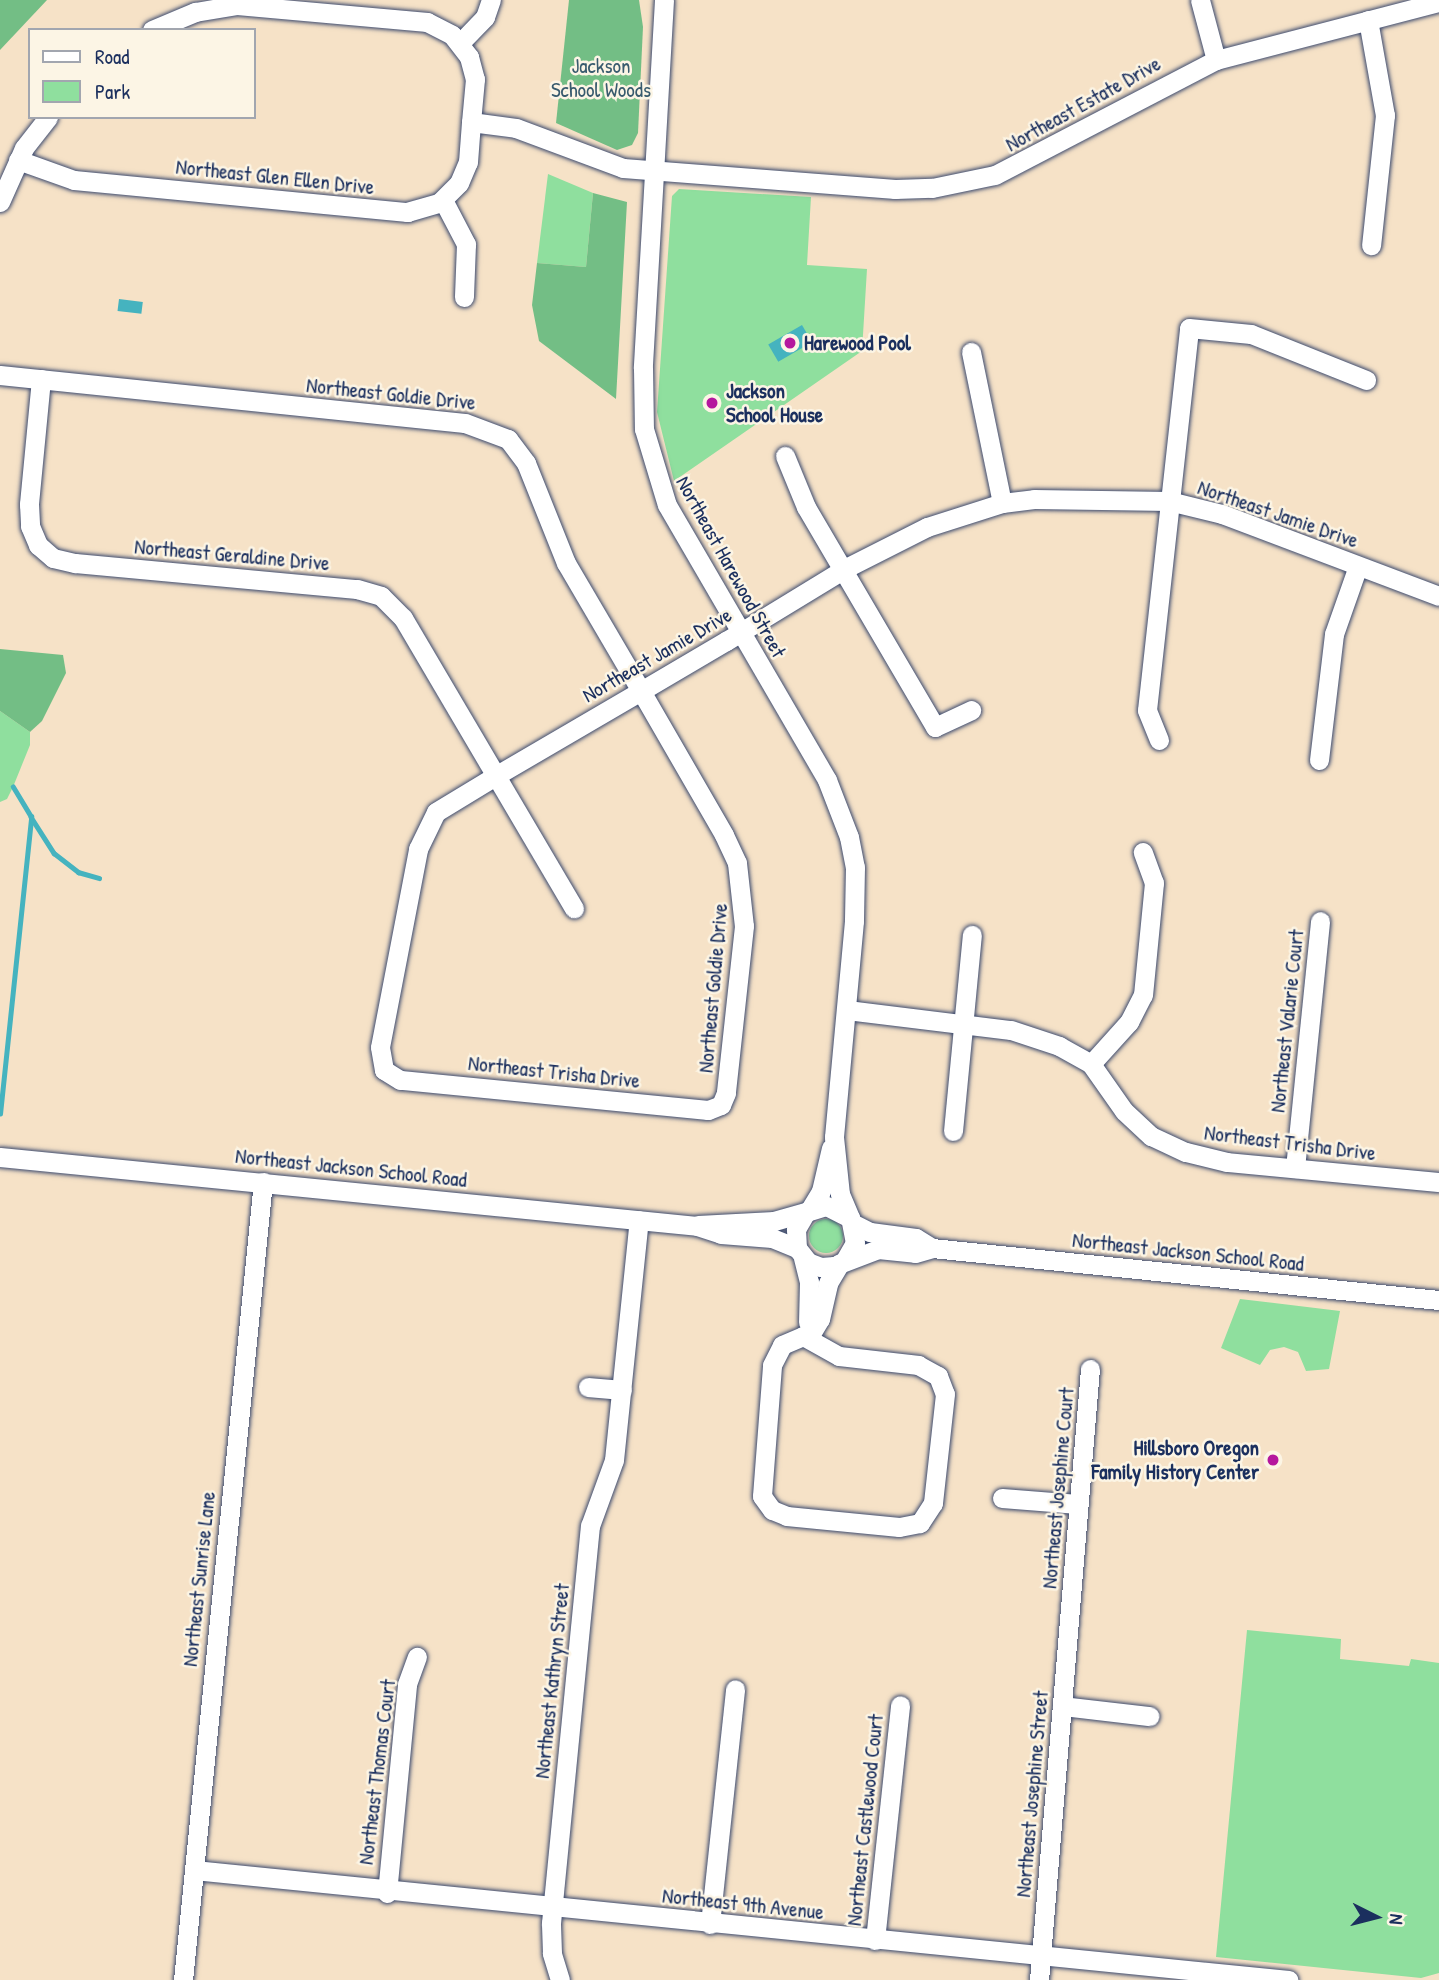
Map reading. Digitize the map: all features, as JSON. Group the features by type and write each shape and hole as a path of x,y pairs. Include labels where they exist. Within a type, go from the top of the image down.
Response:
{"street":[{"path":"460,43 485,17 491,0"},
{"name":"Northeast Harewood Street","path":"664,0 642,378 645,438 667,505 827,780 849,837 855,882 847,1010 834,1137 821,1191 808,1212"},
{"path":"1200,0 1216,60"},
{"name":"Northeast Estate Drive","path":"471,122 516,128 605,164 656,172 895,189 965,182 1030,161 1216,60 1434,2"},
{"path":"156,28 185,15 237,5 427,22 460,43 475,73 471,122 464,173 443,200 466,244 464,297"},
{"path":"1368,20 1385,115 1371,245"},
{"path":"0,202 18,160 47,119"},
{"name":"Northeast Glen Ellen Drive","path":"18,160 74,180 402,212 424,209 443,200"},
{"path":"1159,740 1147,710 1189,328 1251,334 1366,380"},
{"path":"971,352 1002,503"},
{"name":"Northeast Goldie Drive","path":"0,375 465,424 496,431 526,463 566,564 724,835 741,876 744,926 728,1085 721,1105"},
{"name":"Northeast Geraldine Drive","path":"41,379 29,504 30,526 46,551 75,563 357,589 381,597 403,618 574,908"},
{"path":"785,456 806,507 934,727 971,710"},
{"name":"Northeast Jamie Drive","path":"384,1070 380,1046 425,828 436,812 844,569 927,527 1002,503 1066,497 1168,501 1222,514 1439,596"},
{"path":"1319,760 1334,635 1358,566"},
{"path":"1091,1064 1129,1022 1143,995 1154,883 1143,852"},
{"name":"Northeast Valarie Court","path":"1296,1168 1320,921"},
{"path":"953,1131 972,935"},
{"name":"Northeast Trisha Drive","path":"847,1010 1011,1030 1059,1046 1091,1064 1124,1111 1151,1136 1186,1153 1227,1162 1439,1182"},
{"name":"Northeast Trisha Drive","path":"384,1070 400,1080 700,1110 721,1105"},
{"name":"Northeast Harewood Street","path":"834,1137 842,1202 851,1221"},
{"name":"Northeast Jackson School Road","path":"0,1157 696,1226 720,1234 772,1238 800,1253"},
{"name":"Northeast Sunrise Lane","path":"183,1980 262,1182"},
{"path":"835,1208 851,1221 855,1243 828,1283 820,1319 809,1337 809,1282 796,1228 808,1212 835,1208"},
{"name":"Northeast Jackson School Road","path":"696,1226 722,1220 774,1221 808,1212"},
{"name":"Northeast Kathryn Street","path":"560,1980 551,1945 553,1906 590,1525 612,1469 639,1220"},
{"name":"Northeast Jackson School Road","path":"851,1221 870,1232 916,1238 932,1248"},
{"name":"Northeast Jackson School Road","path":"843,1261 878,1249 915,1253 932,1248 1439,1300"},
{"path":"800,1253 821,1267 843,1261"},
{"path":"809,1337 839,1356 918,1365 943,1384 933,1503 920,1522 899,1527 787,1516 772,1510 762,1496 775,1354 793,1338 809,1337"},
{"name":"Northeast Josephine Court","path":"1072,1612 1090,1368"},
{"path":"588,1387 622,1390"},
{"path":"1002,1498 1078,1504"},
{"name":"Northeast Josephine Street","path":"1038,1980 1072,1612"},
{"name":"Northeast Thomas Court","path":"387,1893 407,1684 417,1657"},
{"path":"710,1924 735,1689"},
{"name":"Northeast Castlewood Court","path":"875,1940 900,1705"},
{"path":"1062,1706 1149,1716"},
{"name":"Northeast 9th Avenue","path":"194,1870 387,1893 553,1906 710,1924 1289,1980"}],"green space":[{"path":"0,0 47,0 0,50"},
{"name":"Jackson School Woods","path":"569,0 639,0 643,27 638,133 632,145 617,150 556,123"},
{"path":"548,174 593,193 586,267 537,263"},
{"path":"679,189 811,197 807,265 867,269 862,351 674,481 657,412 672,196"},
{"path":"593,193 627,202 616,399 539,341 532,305 537,263 586,267"},
{"path":"0,649 63,655 66,673 42,721 30,732 0,711"},
{"path":"0,711 30,732 30,745 7,799 0,802"},
{"path":"826,1219 838,1224 843,1236 838,1248 826,1253 814,1248 809,1236 814,1224"},
{"path":"1240,1299 1340,1311 1329,1369 1306,1371 1298,1352 1284,1347 1270,1350 1260,1365 1221,1348"},
{"path":"1247,1630 1341,1639 1340,1659 1409,1666 1411,1659 1439,1663 1439,1973 1421,1978 1216,1957"}],"water":[{"path":"119,299 143,302 141,314 118,311"},
{"name":"Harewood Pool","path":"802,325 812,342 778,362 768,344"}],"waterway":[{"path":"0,1114 31,817 13,787"},
{"path":"31,817 54,853 78,872 99,878"}],"place":[{"name":"Harewood Pool","path":"790,343"},
{"name":"Jackson School House","path":"712,403"},
{"name":"Hillsboro Oregon Family History Center","path":"1273,1460"}]}
